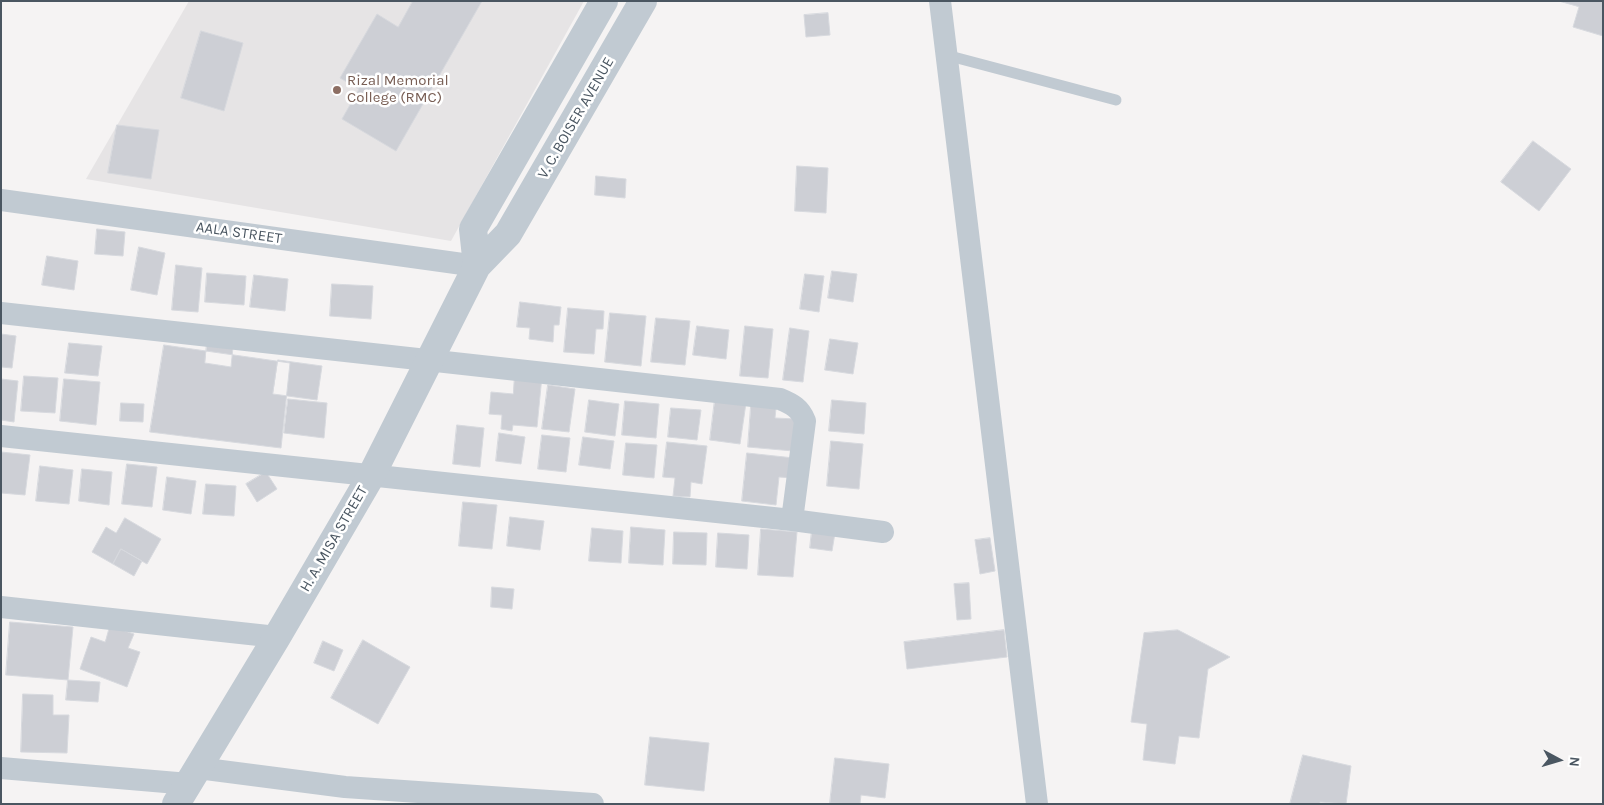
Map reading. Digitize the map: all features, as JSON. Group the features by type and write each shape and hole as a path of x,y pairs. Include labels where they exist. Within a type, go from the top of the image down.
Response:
{"street":[{"path":"477,266 473,229 604,1"},
{"name":"V. C. BOISER AVENUE","path":"508,234 643,1"},
{"path":"940,1 1037,804"},
{"name":"AALA STREET","path":"1,200 477,266"},
{"name":"H. A. MISA STREET","path":"188,785 277,637 370,476 477,266 508,234"},
{"path":"1,313 780,399 794,405 802,412 805,421 792,520"},
{"path":"1,436 792,520 883,532"},
{"path":"1,607 277,637"},
{"path":"1,768 188,785 345,787 594,804"}],"lane":[{"path":"946,55 1116,100"}],"shaded area":[{"name":"Rizal Memorial College (RMC)","path":"189,1 584,1 451,241 86,179"}],"building":[{"path":"413,1 482,1 396,151 342,119 359,89 340,78 377,14 398,27"},
{"path":"1559,1 1603,1 1603,36 1573,27 1579,7"},
{"path":"828,13 830,35 806,37 804,15"},
{"path":"201,31 243,43 224,111 181,98"},
{"path":"117,125 159,130 151,179 108,173"},
{"path":"1533,141 1571,169 1539,211 1501,182"},
{"path":"797,166 828,168 826,213 795,211"},
{"path":"596,176 626,179 625,198 595,195"},
{"path":"97,229 125,232 123,256 95,254"},
{"path":"139,247 165,253 157,295 131,290"},
{"path":"47,256 78,261 74,290 42,285"},
{"path":"176,265 202,268 198,312 172,310"},
{"path":"832,271 857,274 853,302 828,298"},
{"path":"207,273 246,276 244,305 205,302"},
{"path":"805,274 824,276 819,312 800,309"},
{"path":"254,275 288,279 285,311 250,307"},
{"path":"332,284 373,286 371,319 330,316"},
{"path":"520,302 561,307 559,325 554,325 553,342 529,339 530,328 517,327"},
{"path":"568,308 604,311 603,329 596,329 594,354 564,352"},
{"path":"610,313 646,316 641,366 605,362"},
{"path":"656,318 690,321 685,365 651,362"},
{"path":"697,326 729,330 726,359 693,355"},
{"path":"745,326 773,329 768,378 740,376"},
{"path":"790,328 809,331 803,382 783,380"},
{"path":"1,334 16,336 12,368 1,367"},
{"path":"830,339 858,343 853,374 825,370"},
{"path":"69,343 102,346 98,376 65,373"},
{"path":"207,343 233,347 231,367 205,363"},
{"path":"164,345 290,363 281,448 150,432"},
{"path":"278,360 322,366 317,400 273,394"},
{"path":"515,373 542,376 537,427 513,425 512,431 501,429 502,415 489,414 491,392 513,394"},
{"path":"24,376 58,378 55,413 21,411"},
{"path":"1,379 18,381 14,422 1,420"},
{"path":"64,379 100,382 96,425 60,421"},
{"path":"548,385 575,389 569,432 542,429"},
{"path":"288,399 327,403 324,438 284,433"},
{"path":"715,399 746,403 740,444 710,440"},
{"path":"589,400 619,404 615,436 585,432"},
{"path":"832,400 866,403 864,434 829,431"},
{"path":"625,401 659,404 656,438 622,435"},
{"path":"121,403 144,404 143,422 120,421"},
{"path":"751,406 776,408 775,418 796,419 793,451 748,447"},
{"path":"671,408 701,410 697,440 668,437"},
{"path":"457,425 484,428 480,467 453,464"},
{"path":"499,433 525,437 521,464 496,461"},
{"path":"542,435 570,438 566,472 538,469"},
{"path":"583,437 614,441 610,469 579,465"},
{"path":"831,441 863,444 859,489 827,486"},
{"path":"667,442 707,446 702,484 691,482 690,497 673,496 675,478 663,477"},
{"path":"626,443 657,445 654,478 623,475"},
{"path":"1,452 30,455 25,495 1,493"},
{"path":"747,453 794,458 792,478 779,477 776,505 742,501"},
{"path":"127,464 157,467 152,507 122,504"},
{"path":"40,466 73,470 69,504 36,501"},
{"path":"82,469 112,472 109,505 79,501"},
{"path":"266,472 277,489 257,502 246,484"},
{"path":"167,477 196,481 191,514 163,510"},
{"path":"206,484 236,486 234,516 203,514"},
{"path":"463,502 497,505 492,549 459,546"},
{"path":"510,517 544,521 540,550 507,546"},
{"path":"125,518 161,539 147,564 121,549 113,564 92,552 106,527 116,533"},
{"path":"631,527 665,530 663,565 629,563"},
{"path":"592,528 623,531 621,563 589,561"},
{"path":"761,529 797,532 793,577 758,575"},
{"path":"812,530 835,533 832,551 810,548"},
{"path":"674,532 707,533 706,565 673,564"},
{"path":"718,533 749,535 747,569 716,567"},
{"path":"990,538 995,571 980,574 975,540"},
{"path":"121,549 142,561 134,576 113,564"},
{"path":"969,583 971,619 957,620 954,584"},
{"path":"492,587 514,589 512,609 491,607"},
{"path":"10,622 73,627 68,680 6,675"},
{"path":"110,626 134,634 128,648 140,652 127,687 80,669 91,637 105,642"},
{"path":"1004,630 1007,657 907,669 904,642"},
{"path":"1178,630 1230,657 1208,669 1199,738 1179,736 1175,764 1143,760 1147,724 1131,722 1144,633"},
{"path":"363,640 410,667 378,724 331,698"},
{"path":"323,641 343,650 334,671 314,663"},
{"path":"68,680 100,682 98,702 66,700"},
{"path":"23,694 53,695 53,715 69,715 67,753 21,752"},
{"path":"650,737 709,743 704,791 645,785"},
{"path":"1303,755 1351,766 1346,804 1320,802 1320,804 1290,804"},
{"path":"835,758 889,764 885,798 861,795 860,804 830,803"}],"place":[{"name":"Rizal Memorial College (RMC)","path":"337,90"}]}
